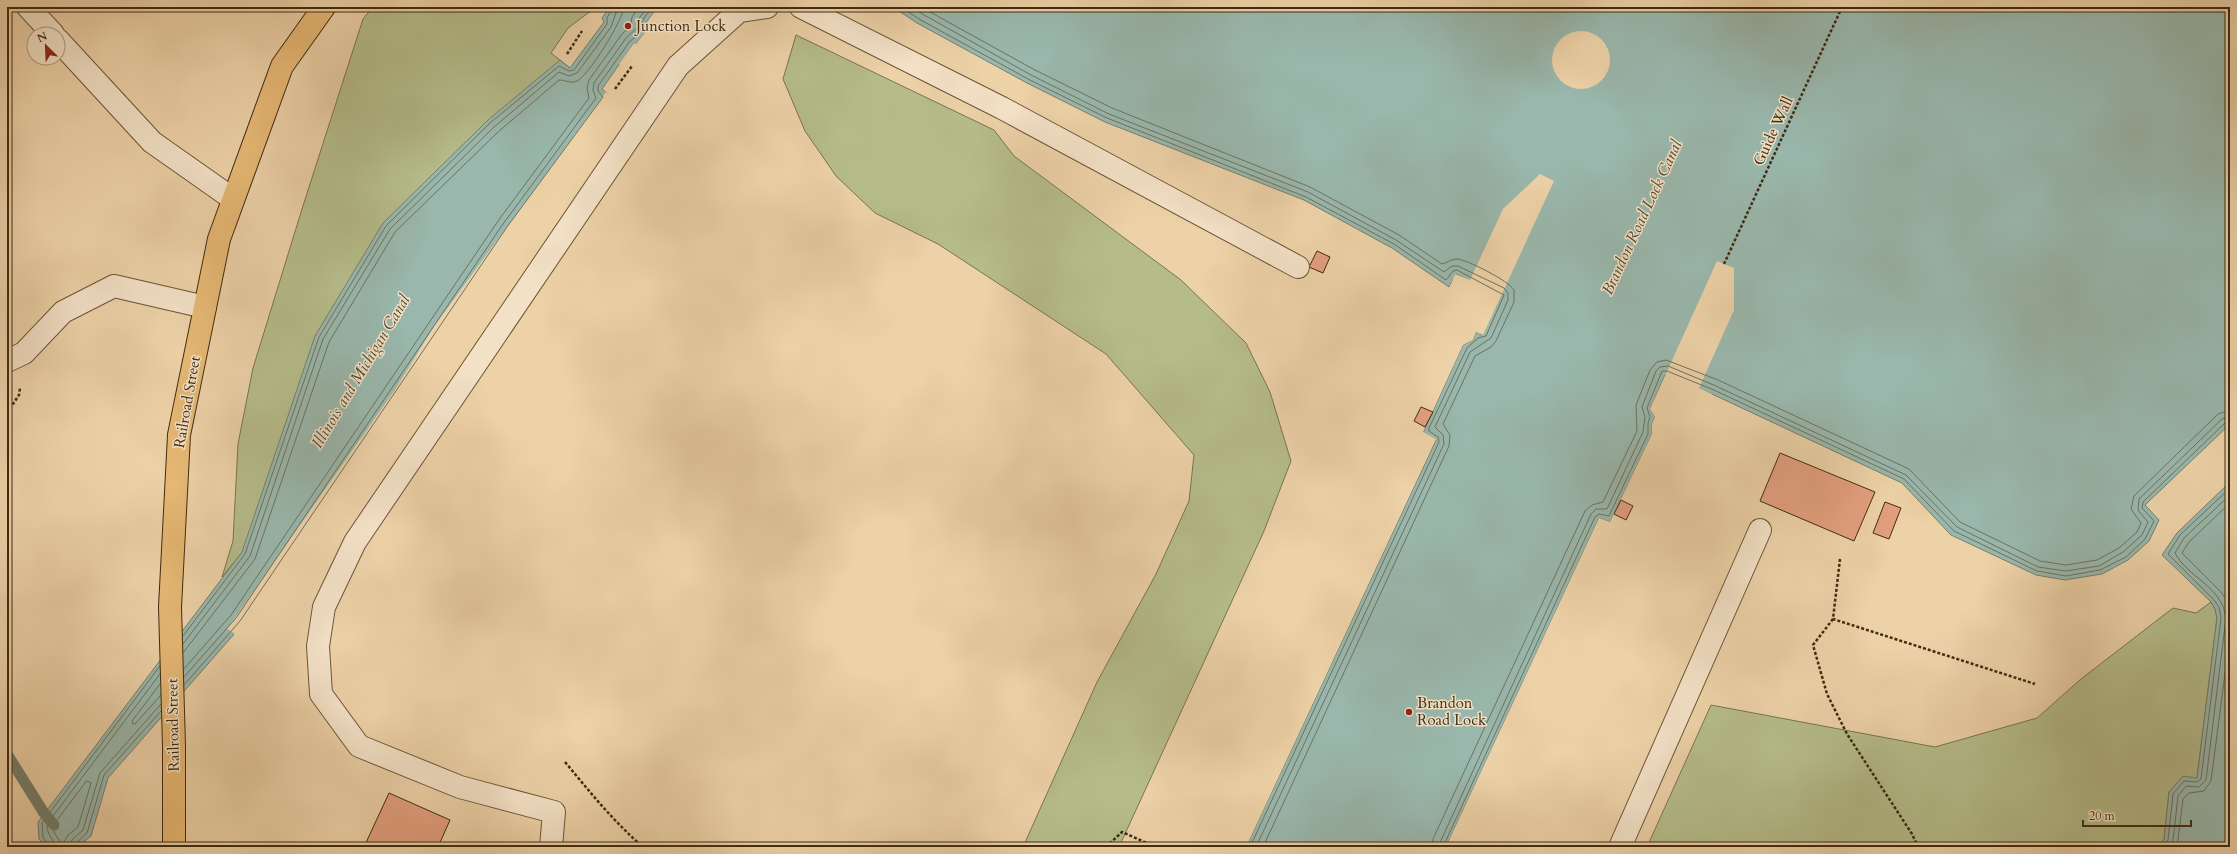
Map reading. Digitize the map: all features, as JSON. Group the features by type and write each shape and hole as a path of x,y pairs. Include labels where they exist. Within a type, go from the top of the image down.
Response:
{"main road":[{"name":"Railroad Street","path":"174,847 174,746 170,607 179,435 219,239 282,66 324,7"}],"lane":[{"path":"28,7 46,26"},
{"path":"551,847 554,812 460,787 359,746 322,694 318,646 324,608 355,542 678,66 739,11 766,7"},
{"path":"801,7 1002,108 1298,267"},
{"path":"66,49 152,142 233,199"},
{"path":"7,361 24,353 63,312 114,286 205,307"},
{"path":"1620,847 1760,530"}],"path":[{"name":"Guide Wall","path":"1724,264 1842,7"},
{"path":"566,54 582,32"},
{"path":"615,89 632,66"},
{"path":"1840,559 1833,620 1813,645 1827,694 1847,734 1912,834 1918,847"},
{"path":"1833,620 2035,684"},
{"path":"565,762 600,805 643,847"},
{"path":"1106,847 1122,832 1156,847"}],"green space":[{"path":"373,7 596,7 568,28 551,53 570,68 573,146 222,577 233,541 238,444 253,368 363,19"},
{"path":"796,35 994,130 1014,156 1181,280 1246,343 1270,392 1291,461 1264,531 1119,847 1023,847 1097,682 1156,574 1189,501 1194,455 1106,354 938,244 875,213 836,176 805,131 783,79"},
{"path":"2211,602 2215,609 2217,618 2197,778 2169,792 2164,840 2156,847 1647,847 1711,705 1935,747 2037,718 2081,679 2173,608 2196,613"}],"water":[{"name":"Illinois and Michigan Canal","path":"610,7 658,7 645,24 649,27 636,44 634,43 602,89 609,95 510,229 243,624 108,778 91,836 77,847 47,847 39,839 38,822 242,552 315,336 383,223 488,120 560,60 570,68 604,22 602,18"},
{"name":"Brandon Road Lock Canal","path":"893,7 2230,7 2230,424 2145,505 2159,520 2149,541 2128,560 2102,574 2065,580 2036,575 1951,535 1902,483 1712,394 1665,375 1650,409 1655,417 1652,424 1652,434 1610,522 1599,518 1446,847 1246,847 1436,440 1423,433 1463,345 1473,340 1476,332 1482,335 1500,296 1456,274 1449,287 1392,248 1304,200 1105,122 1027,83 917,23"},
{"path":"2230,482 2230,847 2156,847 2164,840 2169,792 2183,776 2197,778 2217,618 2215,609 2211,602 2162,555 2177,533"}],"pier":[{"path":"658,7 659,8 648,24 650,28 620,65 619,64 634,43 636,44 649,27 645,25"},
{"path":"1581,31 1592,33 1605,44 1608,49 1610,60 1608,71 1597,84 1592,87 1581,89 1570,87 1557,76 1554,71 1552,60 1554,49 1565,36 1570,33"},
{"path":"606,92 611,96 512,230 245,625 234,637 234,633 227,629 394,391 435,325"},
{"path":"1540,174 1554,181 1483,335 1476,332 1473,340 1463,345 1423,432 1436,439 1246,847 1244,847 1433,440 1421,432 1462,344 1471,338 1475,331 1481,332 1498,297 1456,276 1451,288 1449,289 1455,274 1470,280 1503,209"},
{"path":"1717,261 1734,268 1734,310 1699,388 1712,394 1711,396 1666,377 1652,409 1657,417 1654,425 1654,435 1612,524 1600,520 1448,847 1446,847 1599,518 1610,522 1652,434 1652,424 1655,417 1650,409"}],"building":[{"path":"1317,251 1330,257 1323,273 1309,267"},
{"path":"1421,407 1433,412 1425,427 1414,421"},
{"path":"1780,453 1875,492 1854,541 1760,501"},
{"path":"1621,500 1633,506 1626,520 1614,514"},
{"path":"1885,502 1901,508 1889,539 1873,533"},
{"path":"389,793 450,820 438,847 364,847"}],"waterway":[{"path":"7,754 44,813 54,825"}],"place":[{"name":"Junction Lock","path":"628,26"},
{"name":"Brandon Road Lock","path":"1409,712"}]}
